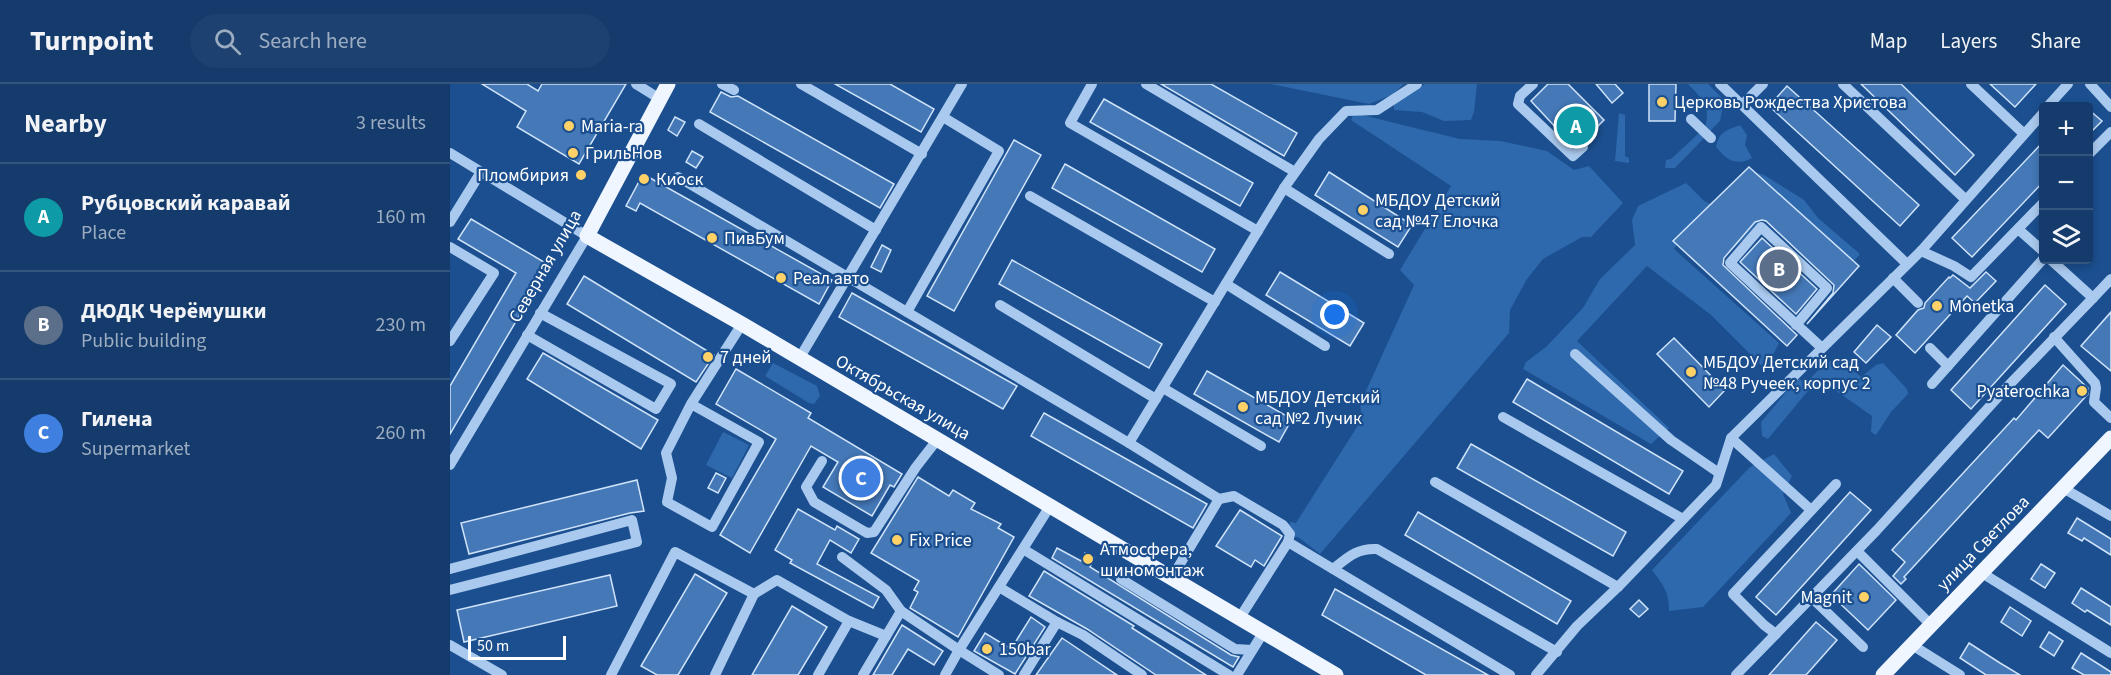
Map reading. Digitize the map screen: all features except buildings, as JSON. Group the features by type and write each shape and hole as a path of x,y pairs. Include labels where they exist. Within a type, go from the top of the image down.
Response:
{"main road":[{"name":"Северная улица","path":"587,236 668,84"},
{"name":"Октябрьская улица","path":"587,236 742,324 1336,675"},
{"name":"улица Светлова","path":"1883,675 2111,438"}],"street":[{"path":"636,84 660,99"},
{"path":"722,84 734,90"},
{"path":"801,84 922,154"},
{"path":"799,359 962,84"},
{"path":"1092,84 1070,123 1258,231"},
{"path":"1146,84 1295,172"},
{"path":"1128,443 1284,188 1319,139 1346,111 1377,110 1417,84"},
{"path":"1533,84 1521,96 1518,104 1573,156 1583,147"},
{"path":"1720,84 1907,264"},
{"path":"1742,105 1763,84"},
{"path":"1843,84 1965,199"},
{"path":"1971,84 2024,134"},
{"path":"2052,102 2068,84"},
{"path":"2090,84 2111,107"},
{"path":"907,312 999,151 942,117"},
{"path":"1536,675 1577,626 1618,587 1716,485 1731,438 1921,250 2039,117"},
{"path":"1691,119 1711,138"},
{"path":"699,124 876,230"},
{"path":"2093,150 2111,132"},
{"name":"Октябрьская улица","path":"450,153 587,236"},
{"path":"450,222 481,172"},
{"path":"678,177 1219,499 1234,496 1283,525 1290,534 1288,542 1239,619"},
{"path":"1284,188 1389,254"},
{"path":"1030,196 1215,302"},
{"path":"1921,250 1971,277 2039,206"},
{"path":"1796,325 1827,288 1761,227 1730,263 1796,325 1822,348"},
{"path":"2018,229 2039,248"},
{"name":"Северная улица","path":"450,465 454,448 587,236"},
{"path":"450,247 494,273 450,341"},
{"path":"1932,384 2039,263"},
{"path":"2055,264 2093,298"},
{"path":"1893,278 1918,303"},
{"path":"1736,675 1812,598 2054,337 2111,279"},
{"path":"1226,284 1325,346"},
{"path":"1000,304 1156,399"},
{"path":"527,335 656,409 671,384 540,313"},
{"path":"691,404 759,442 712,527 667,502 672,478 666,453 691,404 742,324"},
{"path":"2054,337 2095,383 2094,402 2111,418"},
{"path":"1930,348 1948,366"},
{"path":"1575,354 1671,440 1719,473"},
{"path":"1163,387 1261,446"},
{"path":"1503,417 1683,519"},
{"path":"1731,438 1811,510"},
{"path":"822,461 806,487 814,502 867,533 874,532 916,467 938,440"},
{"path":"1435,482 1618,587"},
{"path":"1776,633 1764,626 1734,594 1836,484"},
{"path":"2063,488 2111,516"},
{"path":"1171,579 1219,499"},
{"path":"945,675 1050,506"},
{"path":"450,568 633,520 637,542 450,590"},
{"path":"1288,542 1510,675"},
{"path":"1333,569 1353,553 1365,548 1377,549 1557,652"},
{"path":"1023,549 1229,675"},
{"path":"1857,550 1931,625"},
{"path":"616,674 675,552 754,594"},
{"path":"842,558 886,590 901,611 999,675"},
{"path":"1982,573 2111,653"},
{"path":"1121,579 1235,649 1252,650"},
{"path":"715,675 754,594 777,580 849,621 886,636"},
{"path":"999,587 1083,635 1142,675"},
{"path":"1812,598 1863,647"},
{"path":"863,675 901,611"},
{"path":"818,675 849,621"},
{"path":"1024,675 1057,622"},
{"path":"1238,675 1263,633"},
{"path":"450,645 501,675"},
{"path":"1912,645 1960,675"}],"shaded area":[{"path":"1271,84 1404,84 1392,95 1369,104"},
{"path":"1425,84 1477,84 1471,120 1444,121 1422,112 1394,110 1394,104"},
{"path":"1688,84 1708,84 1724,100 1720,121 1709,132 1705,128 1707,114 1704,103"},
{"path":"1354,113 1460,139 1501,141 1547,151 1574,170 1589,166 1623,203 1591,237 1582,237 1543,259 1527,279 1510,310 1509,333 1320,554 1295,537 1288,525 1291,522 1296,523 1362,419 1360,404 1414,285 1400,270 1451,186 1351,120"},
{"path":"1619,113 1625,115 1625,156 1629,158 1629,163 1615,161"},
{"path":"1740,125 1747,135 1745,145 1752,158 1736,162 1723,155 1716,147 1722,134"},
{"path":"1699,133 1706,136 1675,168 1665,168 1666,160 1671,159"},
{"path":"1749,171 1764,175 1804,200 1818,218 1860,254 1850,266 1830,280 1762,218 1724,257 1681,239 1674,249 1779,343 1774,353 1762,366 1711,315 1647,266 1577,341 1669,428 1651,444 1523,369 1526,362 1546,347 1583,308 1600,279 1635,245 1632,220 1638,206 1686,183 1704,201 1714,206"},
{"path":"1839,359 1861,377 1876,365 1883,363 1907,389 1908,394 1891,412 1876,435 1871,432 1872,416 1822,381 1807,392 1768,439 1762,436 1761,422 1798,378 1805,383 1827,362"},
{"path":"773,363 817,386 820,396 814,404 765,376"},
{"path":"723,432 749,445 732,478 706,465"},
{"path":"1774,454 1792,476 1783,494 1791,513 1703,607 1669,611 1667,593 1652,570 1750,467"}],"place":[{"name":"Церковь Рождества Христова","path":"1662,102"},
{"name":"Maria-ra","path":"569,126"},
{"name":"Рубцовский каравай","path":"1576,126"},
{"name":"ГрильНов","path":"573,153"},
{"name":"Пломбирия","path":"581,175"},
{"name":"Киоск","path":"644,179"},
{"name":"МБДОУ Детский сад №47 Елочка","path":"1363,210"},
{"name":"ПивБум","path":"712,238"},
{"name":"ДЮДК Черёмушки","path":"1779,269"},
{"name":"Реал авто","path":"781,278"},
{"name":"Monetka","path":"1937,306"},
{"name":"7 дней","path":"708,357"},
{"name":"МБДОУ Детский сад №48 Ручеек, корпус 2","path":"1691,372"},
{"name":"Pyaterochka","path":"2082,391"},
{"name":"МБДОУ Детский сад №2 Лучик","path":"1243,407"},
{"name":"Гилена","path":"861,478"},
{"name":"Fix Price","path":"897,540"},
{"name":"Атмосфера, шиномонтаж","path":"1088,559"},
{"name":"Magnit","path":"1864,597"},
{"name":"150bar","path":"987,649"}]}
